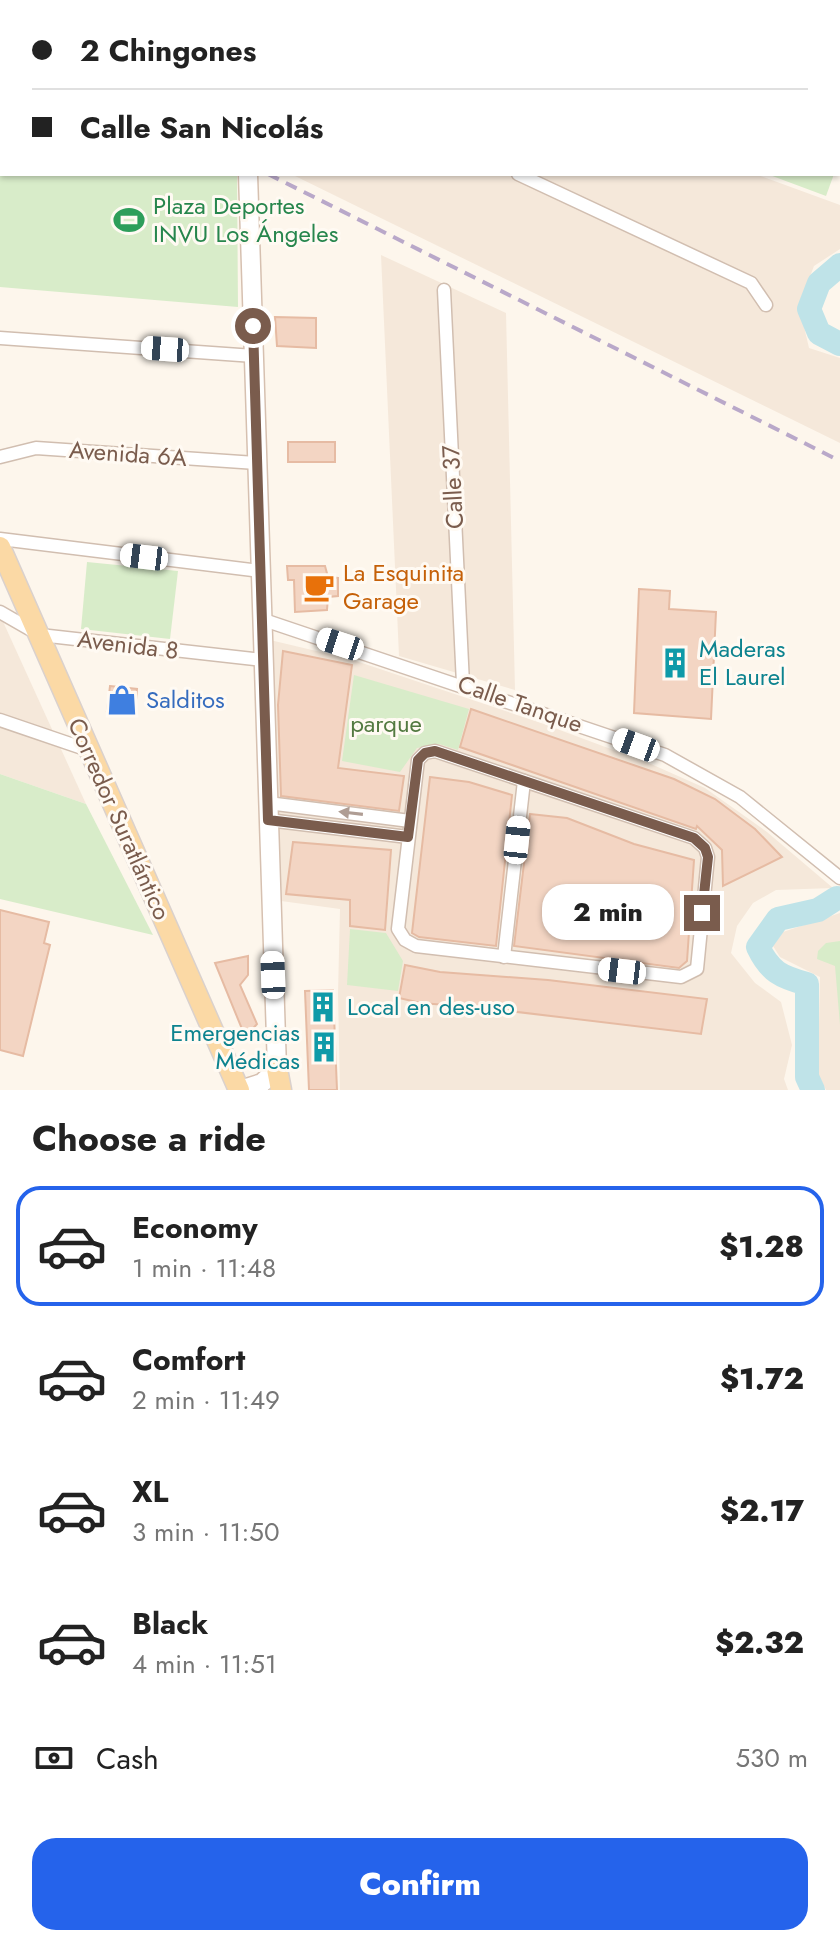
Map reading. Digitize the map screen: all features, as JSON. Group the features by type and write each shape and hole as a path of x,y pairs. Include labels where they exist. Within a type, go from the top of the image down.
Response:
{"main road":[{"name":"Corredor Suratlántico","path":"0,547 240,1090"},
{"path":"277,1069 281,1090"}],"street":[{"path":"240,1090 262,1083 277,1069 248,176"},
{"path":"522,176 751,283 766,305"},
{"name":"Calle 37","path":"444,290 463,684"},
{"path":"0,338 254,356"},
{"name":"Avenida 6A","path":"0,457 36,448 257,463"},
{"path":"0,539 260,571"},
{"name":"Avenida 8","path":"0,612 40,635 262,660"},
{"name":"Calle Tanque","path":"261,619 463,684 665,755 740,797 840,878"},
{"path":"0,720 88,750"},
{"path":"435,751 524,781 694,838 705,848 708,857 697,969 681,977 416,946 405,940 398,929 418,760 425,753 435,751"},
{"path":"504,957 524,781"},
{"path":"268,811 410,821"},
{"path":"268,811 408,837"}],"shaded area":[{"path":"295,176 760,176 840,205 840,249 814,266 799,305 809,348 840,358 840,443"},
{"path":"381,255 506,313 515,690 399,656"},
{"path":"0,615 86,804 0,774"},
{"path":"270,640 350,659 541,723 651,764 705,788 767,832 833,888 776,890 753,903 737,926 731,953 755,983 781,1002 792,1045 784,1079 788,1090 340,1090 340,909 281,901"},
{"path":"840,913 840,1090 826,1090 818,1074 820,977 780,957 773,946 783,932"}],"green space":[{"path":"0,176 237,176 238,307 0,287"},
{"path":"772,176 833,176 826,196"},
{"path":"87,562 178,571 170,639 81,629"},
{"name":"parque","path":"354,675 469,709 458,750 439,744 417,748 400,772 342,761"},
{"path":"0,774 86,804 153,935 0,899"},
{"path":"350,929 386,933 403,961 398,991 347,985"},
{"path":"840,941 840,1025 835,966 817,959 818,951 826,943"}],"building":[{"path":"275,317 316,318 316,348 277,346"},
{"path":"288,442 335,442 335,462 288,462"},
{"name":"La Esquinita Garage","path":"287,566 325,566 328,577 338,578 338,596 328,597 327,610 295,612 294,580 288,580"},
{"name":"Maderas El Laurel","path":"639,589 670,591 669,609 716,612 711,719 634,713"},
{"path":"283,651 352,665 338,768 404,776 399,811 281,796 278,705"},
{"name":"Salditos","path":"110,686 137,689 135,711 107,711"},
{"path":"471,709 674,779 715,799 755,829 782,857 723,886 722,850 697,826 696,829 460,747"},
{"path":"430,777 469,782 512,795 496,946 419,937 412,933"},
{"path":"530,814 567,818 634,844 694,860 687,961 679,968 514,946"},
{"path":"293,842 391,850 385,930 350,926 350,900 286,894"},
{"path":"0,910 49,922 44,943 50,945 23,1056 0,1050"},
{"path":"248,956 248,975 240,985 257,1024 250,1032 242,1029 215,963"},
{"path":"405,965 440,972 548,980 707,999 701,1034 399,998"},
{"path":"333,990 337,1090 309,1090 305,991"}],"waterway":[{"path":"840,265 819,283 809,309 819,333 840,344"},
{"path":"813,1090 807,1077 807,984 777,972 758,947 778,919 818,910 837,898"}],"railway":[{"path":"272,176 840,461"}],"place":[{"name":"Plaza Deportes INVU Los Ángeles","path":"129,220"},
{"name":"La Esquinita Garage","path":"319,587"},
{"name":"Maderas El Laurel","path":"675,663"},
{"name":"Salditos","path":"122,700"},
{"name":"Local en des-uso","path":"323,1007"},
{"name":"Emergencias Médicas","path":"324,1047"}],"route":[{"path":"253,326 268,820 408,837 418,760 425,753 435,751 694,838 705,848 708,857 702,913"}]}
